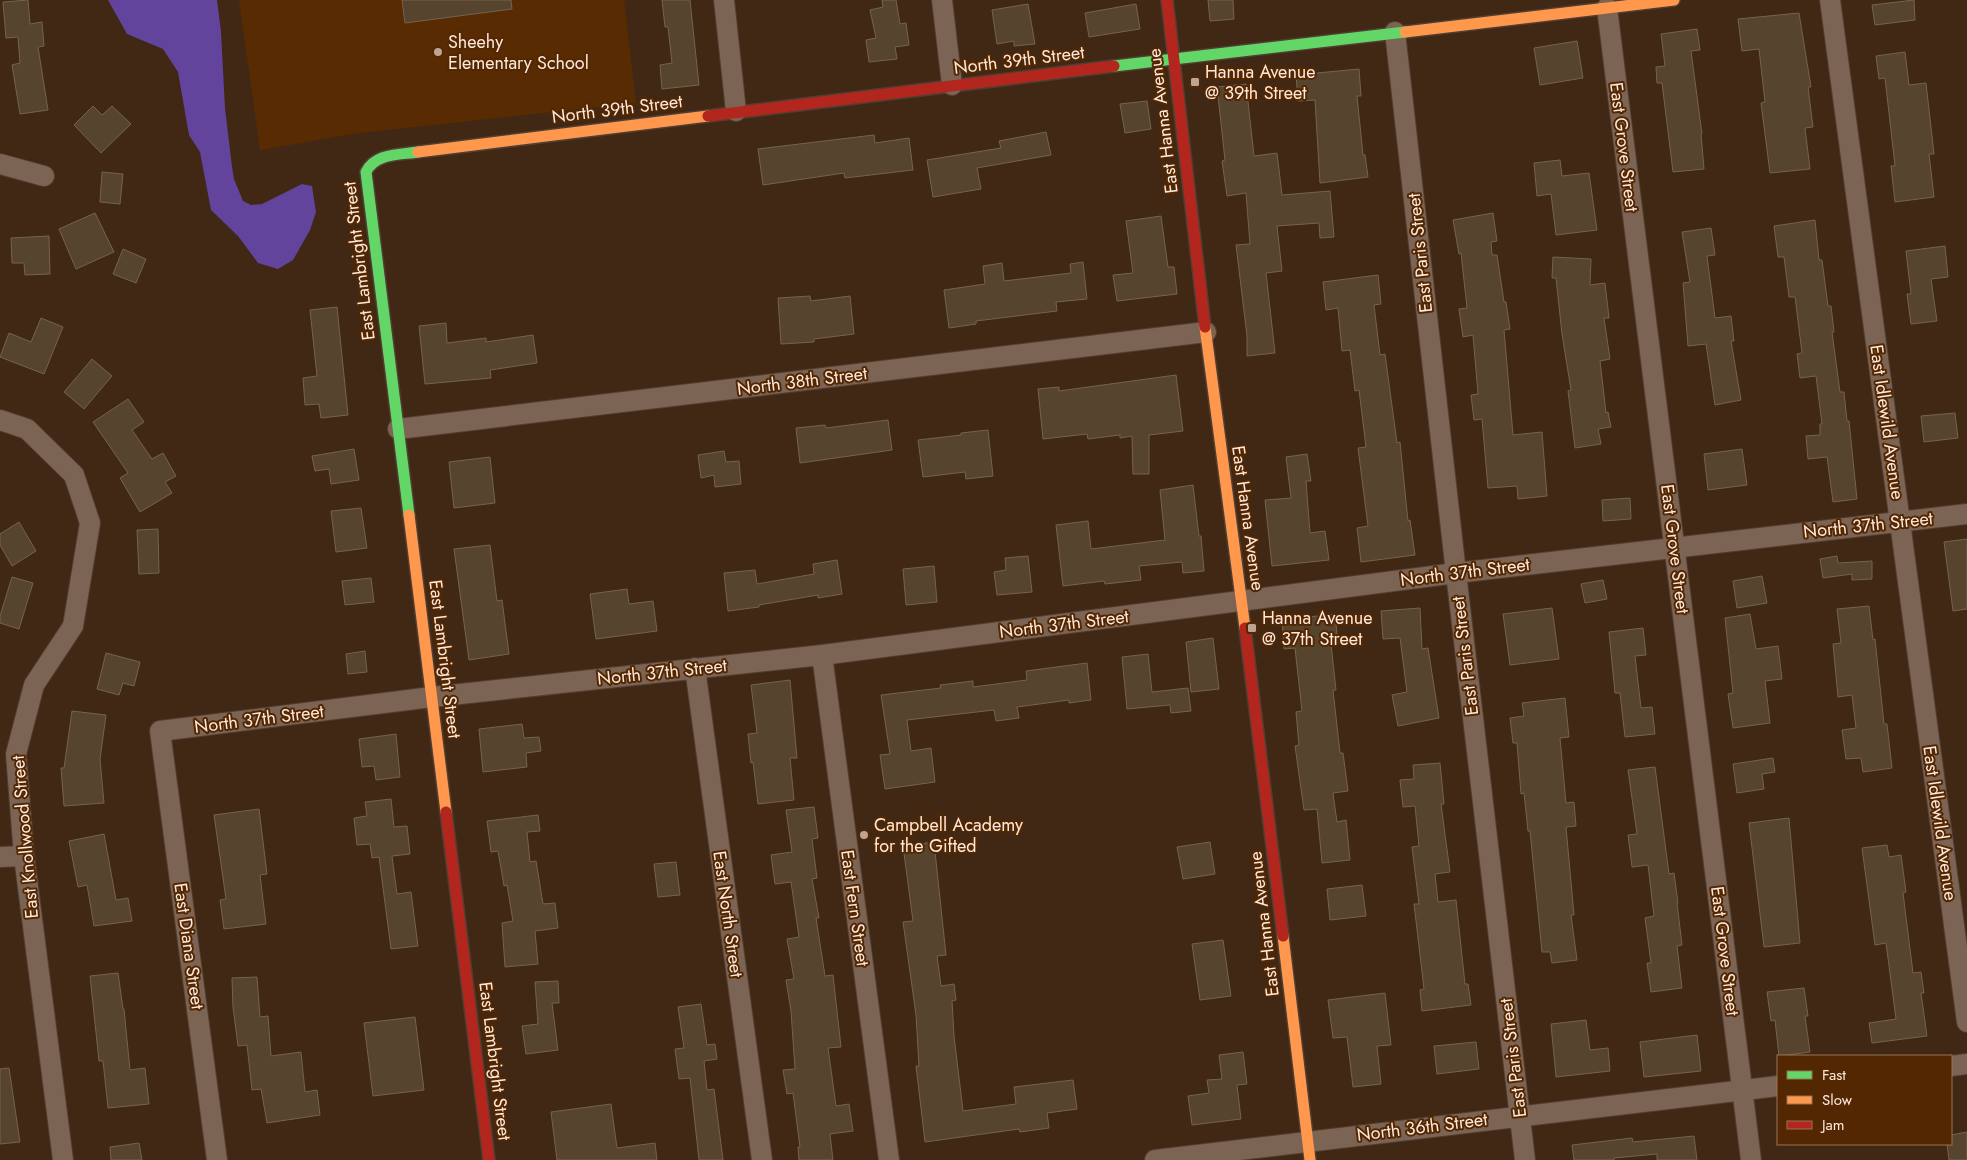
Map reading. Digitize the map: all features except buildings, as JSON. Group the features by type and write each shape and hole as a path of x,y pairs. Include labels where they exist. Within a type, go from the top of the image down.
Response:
{"street":[{"path":"724,0 736,111"},
{"path":"942,0 952,85"},
{"name":"East Hanna Avenue","path":"1167,0 1206,332 1242,600 1309,1150"},
{"name":"North 39th Street","path":"370,163 382,157 736,111 1674,0"},
{"name":"East Idlewild Avenue","path":"1830,0 1967,1022"},
{"name":"East Grove Street","path":"1607,8 1751,1160"},
{"name":"East Paris Street","path":"1395,32 1525,1160"},
{"name":"East Lambright Street","path":"370,163 366,172 489,1160"},
{"path":"0,164 44,176"},
{"name":"North 38th Street","path":"398,429 1206,332"},
{"name":"East Knollwood Street","path":"0,420 27,430 74,475 90,523 73,626 34,685 16,754 24,856 63,1160"},
{"name":"North 37th Street","path":"160,731 432,697 822,655 1456,573 1967,514"},
{"name":"East Fern Street","path":"822,655 889,1160"},
{"name":"East North Street","path":"695,668 762,1160"},
{"name":"East Diana Street","path":"160,731 217,1160"},
{"path":"0,856 24,856"},
{"path":"1952,1066 1967,1064"},
{"name":"North 36th Street","path":"1155,1160 1309,1150 1519,1116 1777,1086"}],"shaded area":[{"path":"108,0 217,0 221,32 225,108 232,167 234,179 243,201 251,205 262,204 302,184 312,186 316,212 310,230 293,260 278,269 258,263 238,236 211,210 200,152 189,135 178,72 163,49 127,34"},
{"name":"Sheehy Elementary School","path":"239,0 624,0 636,103 359,133 260,150"}],"traffic: fast":[{"path":"1114,66 1405,32"},
{"path":"409,515 366,172 375,161 381,158 418,152"}],"traffic: slow":[{"path":"1405,32 1674,0"},
{"path":"418,152 708,116"},
{"path":"1205,327 1245,628"},
{"path":"409,515 446,812"},
{"path":"1283,936 1310,1160"}],"traffic: jam":[{"path":"1167,0 1205,327"},
{"path":"708,116 1114,66"},
{"path":"1245,628 1283,936"},
{"path":"446,812 489,1160"}],"place":[{"name":"Sheehy Elementary School","path":"438,52"},
{"name":"Hanna Avenue @ 39th Street","path":"1195,82"},
{"name":"Hanna Avenue @ 37th Street","path":"1252,628"},
{"name":"Campbell Academy for the Gifted","path":"864,835"}]}
